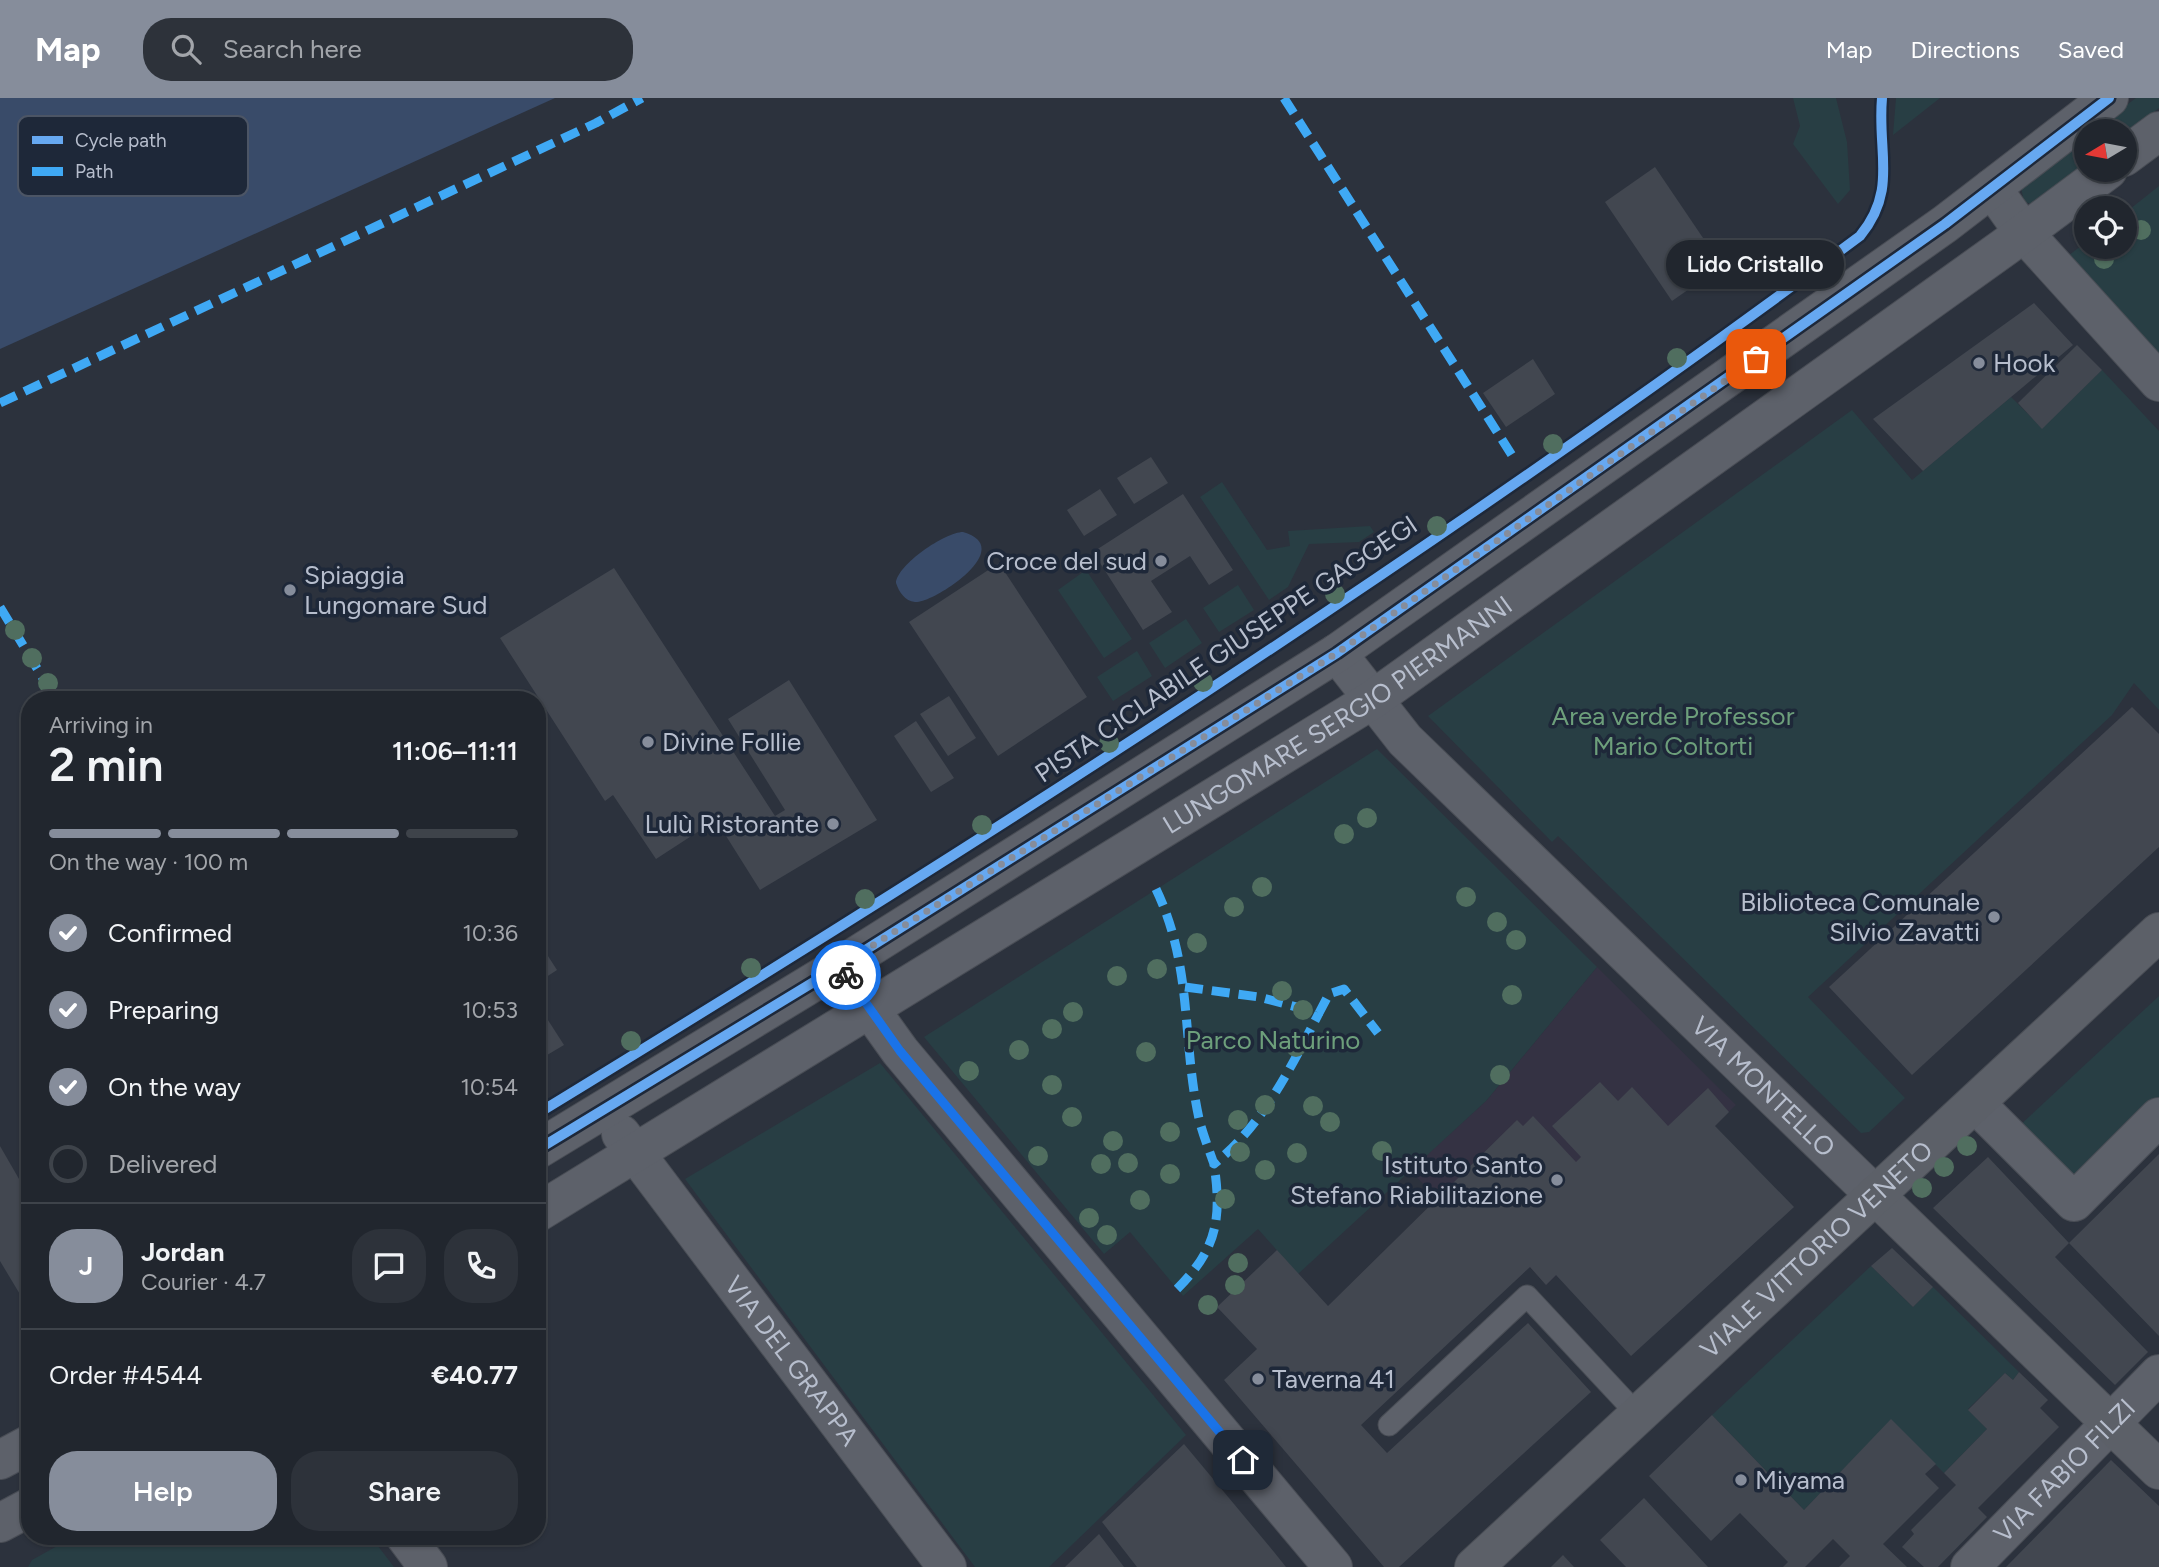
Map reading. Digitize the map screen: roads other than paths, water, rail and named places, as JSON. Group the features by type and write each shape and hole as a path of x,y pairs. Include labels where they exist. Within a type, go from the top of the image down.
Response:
{"street":[{"name":"LUNGOMARE SERGIO PIERMANNI","path":"546,1144 840,966 1337,653 1992,188 2109,98"},
{"path":"2137,147 2159,131"},
{"name":"LUNGOMARE SERGIO PIERMANNI","path":"546,1208 870,1012 1372,701 2092,182"},
{"path":"1992,188 2024,233 2159,382"},
{"name":"VIA MONTELLO","path":"1337,653 1405,740 2159,1470"},
{"name":"VIALE VITTORIO VENETO","path":"1474,1567 2159,932"},
{"path":"840,966 870,1012 1333,1567"},
{"path":"1975,1103 2074,1202 2159,1117"},
{"name":"VIA DEL GRAPPA","path":"602,1110 947,1567"},
{"name":"VIA FABIO FILZI","path":"1970,1567 2159,1374"},
{"path":"0,1460 21,1449"},
{"path":"0,1523 21,1512"},
{"path":"412,1545 428,1567"}],"lane":[{"path":"1389,1425 1527,1296 1638,1415"}],"water":[{"path":"0,98 555,98 0,349"},
{"path":"963,532 978,540 982,550 977,562 966,574 938,594 915,602 905,598 896,583 904,567 934,543"}],"place":[{"name":"Lido Cristallo","path":"1756,359"},
{"name":"Hook","path":"1979,363"},
{"name":"Croce del sud","path":"1161,561"},
{"name":"Spiaggia Lungomare Sud","path":"290,590"},
{"name":"Divine Follie","path":"648,742"},
{"name":"Lulù Ristorante","path":"833,824"},
{"name":"Biblioteca Comunale Silvio Zavatti","path":"1994,917"},
{"name":"Istituto Santo Stefano Riabilitazione","path":"1557,1180"},
{"name":"Taverna 41","path":"1258,1379"},
{"name":"Miyama","path":"1741,1480"}],"park label":[{"name":"Area verde Professor Mario Coltorti","path":"1673,731"},
{"name":"Parco Naturino","path":"1273,1040"}]}
